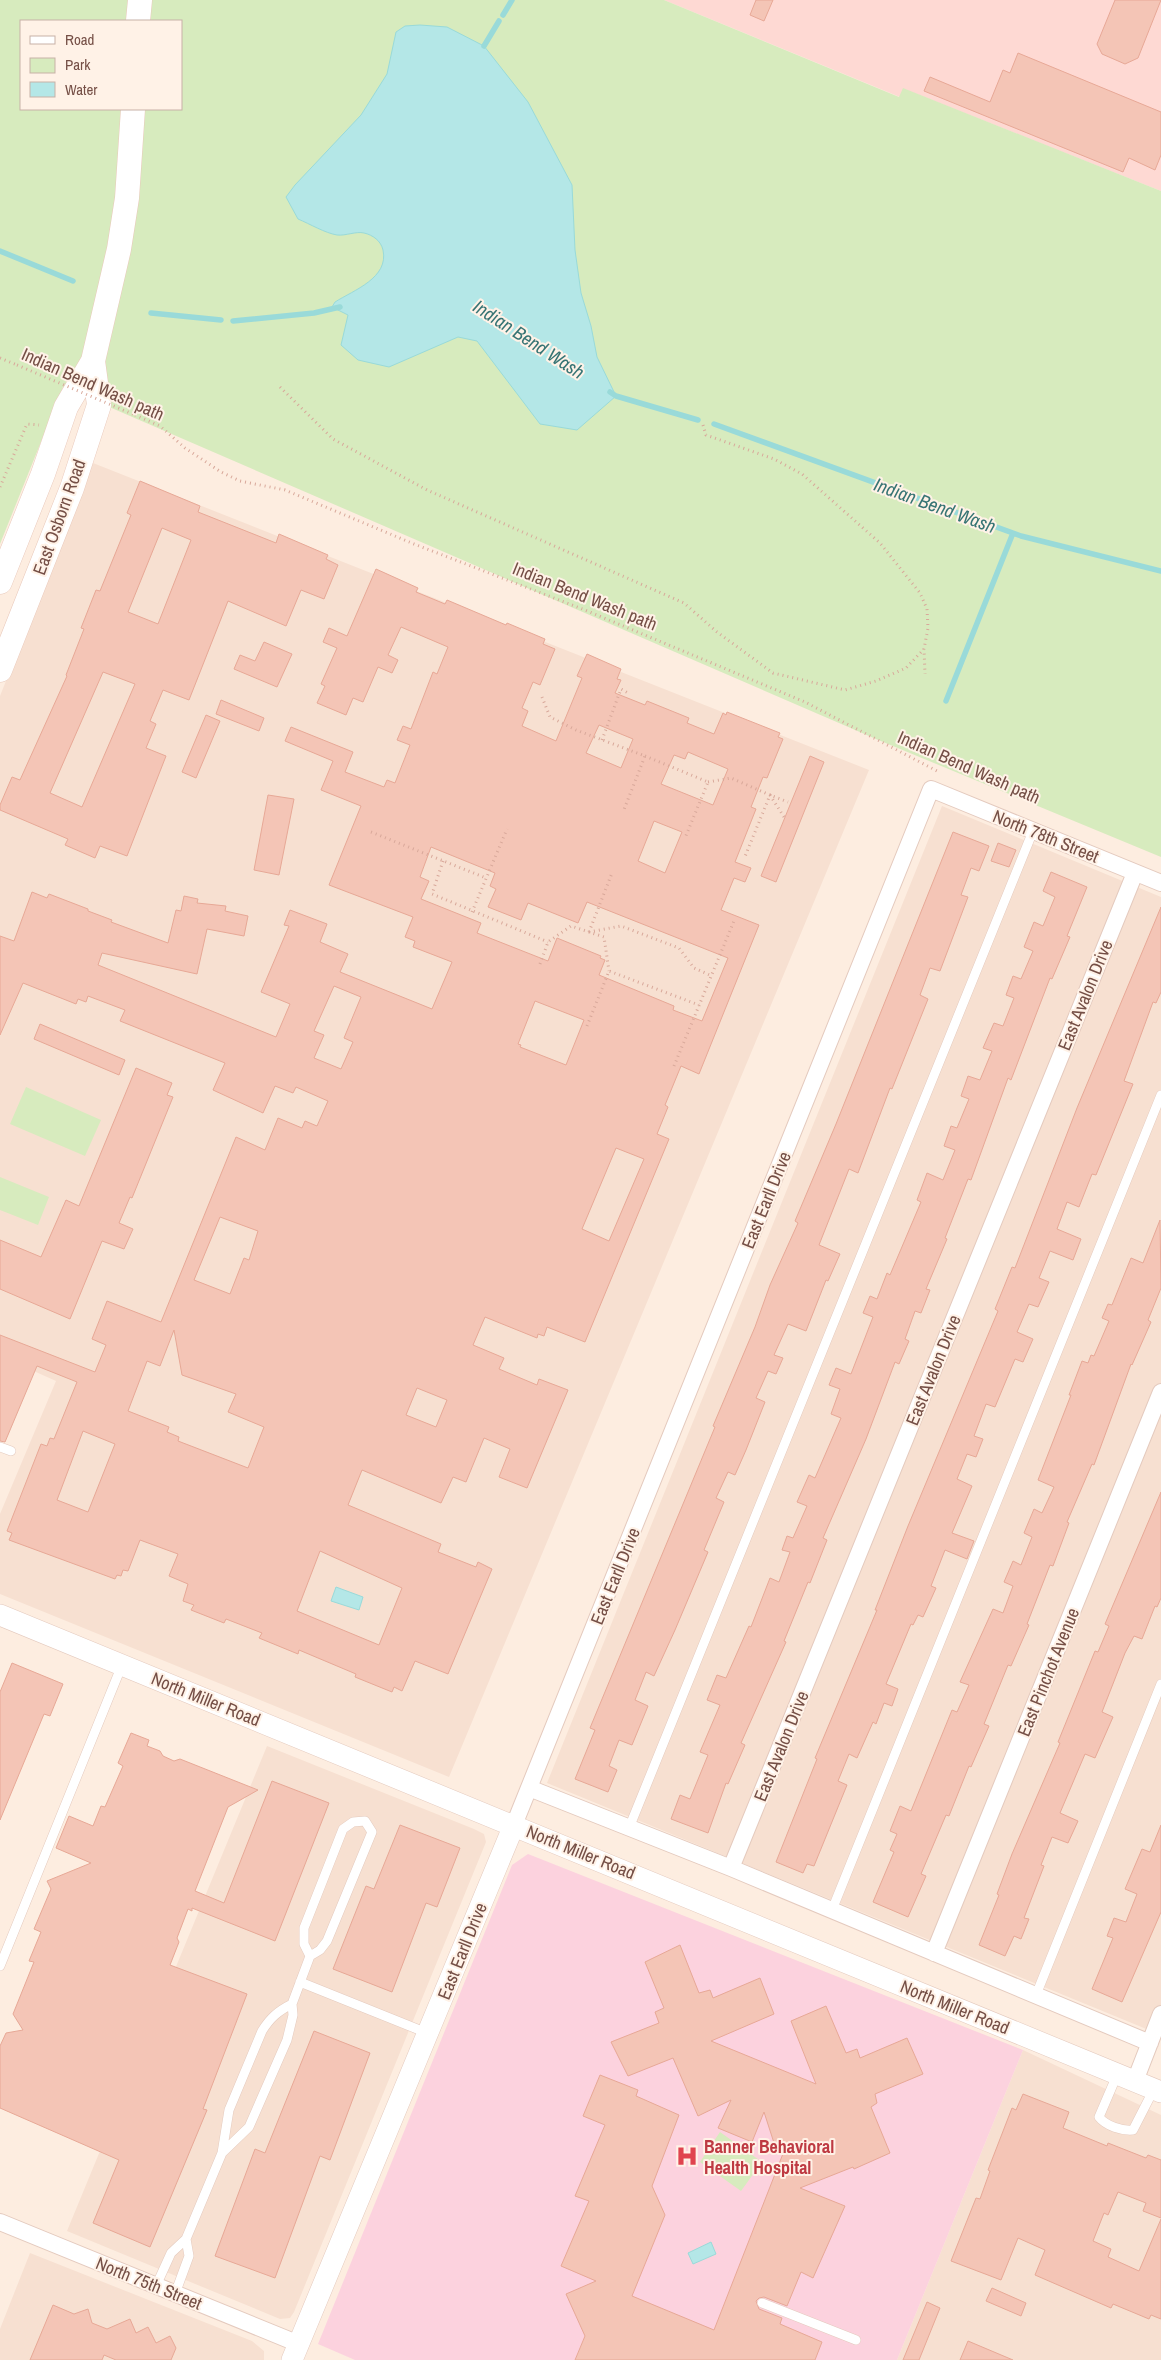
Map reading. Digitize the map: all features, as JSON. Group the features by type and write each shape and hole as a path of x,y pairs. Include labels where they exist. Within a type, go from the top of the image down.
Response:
{"main road":[{"path":"138,20 140,0"},
{"name":"East Osborn Road","path":"0,582 43,474 66,407 93,361 112,283 127,198 133,110"},
{"name":"East Osborn Road","path":"0,670 72,488 99,405 93,361"}],"street":[{"name":"North 78th Street","path":"931,789 1161,883"},
{"name":"East Earll Drive","path":"295,2352 514,1825 931,789"},
{"name":"East Avalon Drive","path":"731,1868 1135,873"},
{"name":"East Pinchot Avenue","path":"934,1953 1161,1392"},
{"name":"North Miller Road","path":"0,1615 1158,2090"},
{"path":"529,1788 731,1868 1150,2043"},
{"path":"1126,2077 1150,2043 1161,2014"},
{"name":"North 75th Street","path":"0,2222 175,2294 295,2352"}],"lane":[{"path":"629,1828 1034,831"},
{"path":"832,1910 1161,1095"},
{"path":"0,1446 11,1451"},
{"path":"0,1966 123,1665"},
{"path":"1036,1995 1161,1684"},
{"path":"222,2153 249,2127 287,2040 293,2015 292,2004 310,1956 320,1950 327,1941 372,1832 365,1821 353,1822 343,1830 304,1928 304,1944 310,1956"},
{"path":"300,1982 428,2033"},
{"path":"156,2286 171,2253 186,2239 222,2153 229,2110 262,2031 279,2010 292,2004"},
{"path":"1126,2077 1099,2117 1103,2122 1126,2130 1133,2130 1158,2090"},
{"path":"175,2294 189,2256 186,2239"},
{"path":"762,2304 856,2340"}],"path":[{"name":"Indian Bend Wash path","path":"0,358 160,426 203,460 240,482 285,490 414,544 594,614 805,702 942,773"},
{"path":"280,387 333,439 427,490 684,603 717,632 773,672 845,690 876,681 906,668 924,649"},
{"path":"0,488 27,424 42,426"},
{"path":"703,425 706,435 774,459 802,474 880,543 920,593 927,609 928,628 924,649 925,674"},
{"path":"602,740 621,689 630,694"},
{"path":"542,697 550,717 602,740 708,782 731,778 788,802"},
{"path":"623,812 645,756"},
{"path":"685,838 708,782"},
{"path":"770,795 784,816"},
{"path":"744,859 770,795"},
{"path":"472,912 507,829"},
{"path":"371,832 486,878"},
{"path":"443,861 432,894 548,942"},
{"path":"588,932 612,872"},
{"path":"674,1066 734,921"},
{"path":"540,964 548,942 571,926 604,937 609,971 587,1026"},
{"path":"588,932 621,926 679,948 694,968 712,976"},
{"path":"609,971 699,1005"}],"shaded area":[{"path":"664,0 1161,0 1161,191 904,89 900,97"},
{"path":"93,463 869,770 449,1777 0,1594 0,1514 56,1381 0,1356 0,696"},
{"path":"942,806 1161,897 1161,2035 547,1783"},
{"path":"267,1746 474,1829 484,1834 486,1842 294,2312 290,2318 280,2319 67,2231"},
{"name":"Banner Behavioral Health Hospital","path":"528,1854 1023,2050 897,2360 355,2360 318,2344 512,1865"},
{"path":"1023,2050 1161,2115 1161,2360 897,2360"},
{"path":"30,2253 252,2341 264,2351 264,2360 0,2360 0,2329"}],"green space":[{"path":"0,0 664,0 899,97 903,88 1161,191 1161,857 876,739 63,387 0,544"},
{"path":"26,1087 101,1120 85,1156 10,1124"},
{"path":"0,1177 49,1197 38,1225 0,1210"},
{"path":"720,2132 762,2162 741,2191 700,2162"}],"water":[{"path":"405,26 447,27 484,46 528,102 572,185 575,250 581,293 591,326 597,357 616,396 577,430 540,424 477,341 458,337 389,367 358,360 341,345 348,315 332,307 335,302 360,288 375,276 381,268 383,260 382,247 376,239 367,234 332,234 298,219 286,197 361,115 387,74 396,32"},
{"path":"336,1587 363,1597 359,1610 331,1601"},
{"path":"711,2242 716,2254 693,2264 688,2253"}],"building":[{"path":"756,0 773,0 764,21 750,15"},
{"path":"1115,0 1161,0 1138,58 1125,64 1102,54 1097,44"},
{"path":"1018,53 1161,112 1161,155 1155,170 1129,158 1123,172 924,91 930,77 990,102 1003,70 1010,73"},
{"path":"140,481 200,506 198,512 276,543 279,534 328,555 326,559 338,565 324,599 301,590 286,626 228,601 189,700 163,690 150,721 156,724 146,748 166,756 127,856 100,846 95,858 65,845 68,839 0,810 0,805 12,777 20,780 67,676 84,629 81,628 96,590 100,591 131,515 127,513","holes":["162,528 191,540 158,624 128,612","103,672 135,684 82,807 50,793"]},
{"path":"376,569 418,588 416,592 445,604 447,600 545,639 543,644 555,649 540,685 533,682 522,708 528,711 522,726 556,741 582,678 577,676 587,654 621,669 617,679 621,680 615,693 645,705 647,701 689,718 687,723 714,734 723,713 726,715 727,712 780,733 778,737 783,739 767,778 763,777 751,807 756,809 735,862 751,868 745,882 734,878 721,910 759,925 699,1074 681,1066 665,1105 668,1107 657,1134 669,1139 585,1342 547,1327 544,1336 538,1334 537,1338 485,1317 473,1345 504,1358 499,1369 537,1385 539,1379 568,1390 527,1488 499,1477 510,1449 484,1438 466,1482 453,1477 441,1503 362,1470 348,1505 441,1544 438,1552 476,1567 478,1562 492,1569 448,1674 415,1661 402,1691 394,1687 392,1692 355,1677 356,1674 299,1650 298,1654 259,1638 262,1633 226,1619 224,1623 191,1610 194,1605 183,1601 188,1584 169,1576 178,1554 140,1540 128,1571 123,1570 121,1576 117,1575 115,1579 9,1540 12,1533 7,1531 41,1444 47,1446 50,1438 54,1439 77,1382 37,1366 5,1442 0,1441 0,1335 95,1372 106,1345 92,1339 107,1301 161,1322 236,1137 265,1150 278,1118 302,1128 305,1121 317,1126 328,1101 296,1087 293,1093 275,1086 263,1113 213,1090 225,1063 120,1021 125,1010 88,996 86,1002 78,999 76,1004 23,983 0,1035 0,936 14,941 32,892 47,898 49,894 88,909 88,911 112,920 111,922 168,943 176,910 181,911 184,896 198,899 197,903 226,906 225,911 248,916 244,936 207,929 197,974 102,953 98,965 276,1037 290,1004 261,992 289,926 284,925 290,910 327,924 320,942 348,954 340,972 432,1009 452,962 413,947 415,941 405,937 413,917 329,885 361,806 321,790 333,761 285,741 291,727 353,752 345,772 384,787 387,780 395,783 410,745 397,740 403,726 411,729 433,672 437,674 448,647 401,627 388,655 398,660 392,673 378,667 363,702 353,698 346,715 317,703 325,686 321,684 337,648 323,642 329,628 347,636","holes":["599,725 633,739 621,768 586,753","688,752 728,769 713,805 661,784 674,755 685,759","654,821 682,832 665,873 638,861","431,847 495,873 490,886 496,889 488,907 521,920 528,903 578,923 587,902 728,958 702,1021 673,1010 674,1006 599,975 605,960 600,958 601,956 557,938 548,961 477,933 481,923 421,899 429,881 420,877","334,986 361,997 344,1038 353,1042 341,1069 314,1058 324,1035 314,1031","535,1001 584,1020 566,1065 520,1047 521,1045 518,1044","616,1148 644,1159 609,1241 582,1229","220,1217 258,1231 249,1260 244,1258 230,1294 194,1280","174,1330 182,1375 236,1394 228,1412 264,1427 248,1468 178,1441 179,1437 167,1432 169,1427 128,1411 147,1361 160,1366","417,1388 447,1400 436,1427 406,1415","83,1431 115,1444 88,1512 57,1500","320,1551 402,1588 379,1645 297,1611"]},
{"path":"264,642 292,654 277,687 234,669 240,655 255,661"},
{"path":"221,700 264,718 259,731 216,714"},
{"path":"206,715 220,721 196,778 182,772"},
{"path":"810,756 824,762 776,882 761,876"},
{"path":"268,795 294,799 279,875 254,870"},
{"path":"953,832 989,846 979,871 971,868 961,895 968,897 940,971 930,968 920,995 928,999 892,1089 890,1088 858,1173 849,1169 819,1245 840,1254 828,1281 826,1280 806,1331 788,1324 774,1355 783,1358 776,1374 768,1371 756,1398 765,1402 735,1475 728,1472 716,1498 724,1502 704,1550 708,1552 654,1676 646,1672 635,1700 648,1706 632,1745 619,1740 609,1766 617,1770 608,1792 575,1779 595,1730 590,1728 715,1427 713,1426 755,1327 770,1285 798,1223 795,1221"},
{"path":"998,843 1016,850 1009,867 991,861"},
{"path":"1051,872 1087,887 1067,936 1070,937 1052,979 1050,978 1011,1080 1008,1078 971,1180 968,1179 945,1238 947,1239 926,1289 930,1290 921,1313 915,1311 905,1339 909,1341 899,1364 895,1362 866,1439 823,1538 827,1540 784,1641 786,1642 741,1743 745,1745 728,1784 726,1783 708,1833 671,1819 680,1795 690,1799 708,1755 700,1752 720,1705 707,1700 717,1675 726,1678 749,1626 751,1627 770,1578 779,1582 790,1552 782,1550 787,1536 793,1538 807,1506 797,1502 809,1475 815,1478 841,1418 831,1414 840,1389 829,1385 836,1368 851,1374 873,1317 863,1313 870,1296 877,1299 887,1273 890,1275 921,1202 917,1200 927,1173 943,1180 955,1150 944,1146 951,1126 957,1128 969,1099 961,1096 968,1076 980,1080 992,1051 983,1048 994,1023 1003,1026 1014,998 1006,995 1013,976 1021,979 1033,951 1024,947 1034,922 1043,926 1055,897 1043,891"},
{"path":"1161,907 1161,992 1156,1003 1153,1002 1124,1081 1133,1084 1096,1175 1092,1174 1079,1207 1067,1202 1057,1229 1081,1239 1073,1260 1050,1251 1039,1278 1049,1282 1038,1307 1029,1304 1017,1332 1033,1339 1023,1362 1015,1359 995,1407 986,1404 974,1436 983,1439 976,1457 967,1454 957,1479 972,1486 952,1533 974,1541 967,1559 945,1550 931,1586 936,1588 923,1617 918,1615 913,1625 911,1624 886,1684 898,1689 892,1706 884,1703 876,1724 873,1722 857,1758 849,1754 838,1781 847,1785 814,1866 807,1864 803,1873 776,1862 817,1759 815,1758 877,1610 875,1610 908,1526 998,1311 995,1309 1012,1267 1015,1268 1077,1108"},
{"path":"40,1024 125,1060 119,1075 34,1039"},
{"path":"136,1068 172,1083 167,1095 173,1097 132,1198 130,1197 119,1223 133,1229 124,1249 102,1241 70,1319 0,1289 0,1240 41,1257 66,1200 79,1206"},
{"path":"1160,1220 1161,1288 1148,1320 1151,1322 1131,1364 1094,1465 1092,1464 1067,1522 1069,1523 1053,1566 1050,1565 1027,1624 1029,1625 1011,1666 1008,1665 984,1724 989,1726 971,1767 969,1766 949,1816 946,1815 921,1874 926,1876 908,1917 873,1902 894,1852 890,1850 897,1834 890,1831 900,1806 911,1811 952,1710 957,1712 969,1685 960,1682 993,1609 1003,1613 1013,1586 1004,1582 1013,1561 1021,1565 1032,1537 1024,1533 1034,1509 1042,1513 1054,1487 1038,1480 1082,1361 1088,1363 1091,1355 1094,1356 1109,1321 1102,1318 1108,1304 1112,1305 1131,1258 1143,1263"},
{"path":"1161,1492 1161,1598 1157,1607 1155,1606 1142,1639 1134,1636 1125,1653 1102,1712 1113,1717 1095,1758 1085,1754 1060,1813 1078,1821 1068,1843 1052,1837 1041,1865 1044,1866 1024,1918 1029,1919 1021,1939 1014,1936 1005,1956 979,1945 999,1895 997,1894 1012,1854 1060,1743 1058,1742 1095,1651 1098,1652 1109,1626 1105,1624"},
{"path":"12,1663 63,1684 50,1716 44,1714 0,1820 0,1692"},
{"path":"131,1733 149,1740 147,1746 160,1751 163,1756 174,1761 180,1759 258,1790 228,1807 195,1891 224,1903 272,1781 329,1803 275,1941 192,1908 192,1911 188,1909 177,1938 179,1942 170,1965 247,1994 203,2109 207,2110 150,2247 93,2223 119,2160 0,2108 0,2046 6,2033 23,2030 13,2014 34,1962 29,1961 41,1932 34,1929 51,1889 47,1881 91,1863 56,1848 69,1816 93,1826 101,1806 105,1807 123,1766 118,1763"},
{"path":"400,1825 460,1848 437,1907 426,1903 392,1992 333,1969 366,1886 374,1889"},
{"path":"1161,1825 1161,1912 1122,2002 1092,1989 1113,1938 1107,1936 1114,1918 1126,1922 1137,1894 1125,1889 1142,1849 1150,1852"},
{"path":"680,1945 699,1993 710,1990 713,1998 760,1978 774,2014 711,2041 816,2084 791,2021 826,2006 846,2053 857,2049 860,2058 907,2038 923,2074 875,2094 877,2103 871,2107 890,2153 854,2169 853,2167 800,2188 845,2206 813,2278 801,2272 787,2306 764,2297 756,2301 759,2309 782,2318 780,2324 822,2342 815,2360 575,2360 585,2336 566,2294 596,2281 561,2266 589,2201 575,2196 605,2125 583,2116 600,2075 638,2090 636,2096 679,2115 652,2186 665,2215 632,2296 714,2330 786,2146 775,2146 764,2112 752,2142 718,2128 731,2100 698,2116 673,2058 628,2076 611,2042 659,2023 655,2012 664,2008 645,1962"},
{"path":"314,2031 370,2053 330,2160 320,2156 275,2278 215,2256 255,2149 265,2153"},
{"path":"1023,2094 1069,2112 1063,2128 1107,2146 1108,2143 1146,2158 1148,2155 1161,2160 1161,2218 1143,2211 1146,2203 1118,2192 1108,2215 1104,2213 1093,2241 1111,2249 1108,2257 1139,2271 1161,2219 1161,2319 1151,2315 1149,2319 1113,2304 1111,2308 1035,2275 1045,2250 1018,2238 1001,2280 951,2261 976,2198 980,2199 990,2171 988,2170 1012,2108 1016,2110"},
{"path":"992,2288 1026,2303 1021,2316 986,2301"},
{"path":"927,2302 940,2308 919,2360 903,2360"},
{"path":"53,2305 74,2314 88,2309 92,2323 107,2329 130,2319 136,2333 148,2327 156,2343 170,2336 176,2348 171,2360 116,2360 104,2355 102,2360 30,2360"},
{"path":"968,2341 1013,2360 960,2360"}],"waterway":[{"path":"503,15 512,0"},
{"path":"484,46 499,21"},
{"name":"Indian Bend Wash","path":"0,251 73,281"},
{"name":"Indian Bend Wash","path":"233,321 314,313 340,307"},
{"name":"Indian Bend Wash","path":"151,313 221,320"},
{"name":"Indian Bend Wash","path":"610,392 616,396 698,420"},
{"name":"Indian Bend Wash","path":"714,424 1021,536 1161,571"},
{"path":"946,701 1013,533"}],"place":[{"name":"Banner Behavioral Health Hospital","path":"687,2156"}]}
